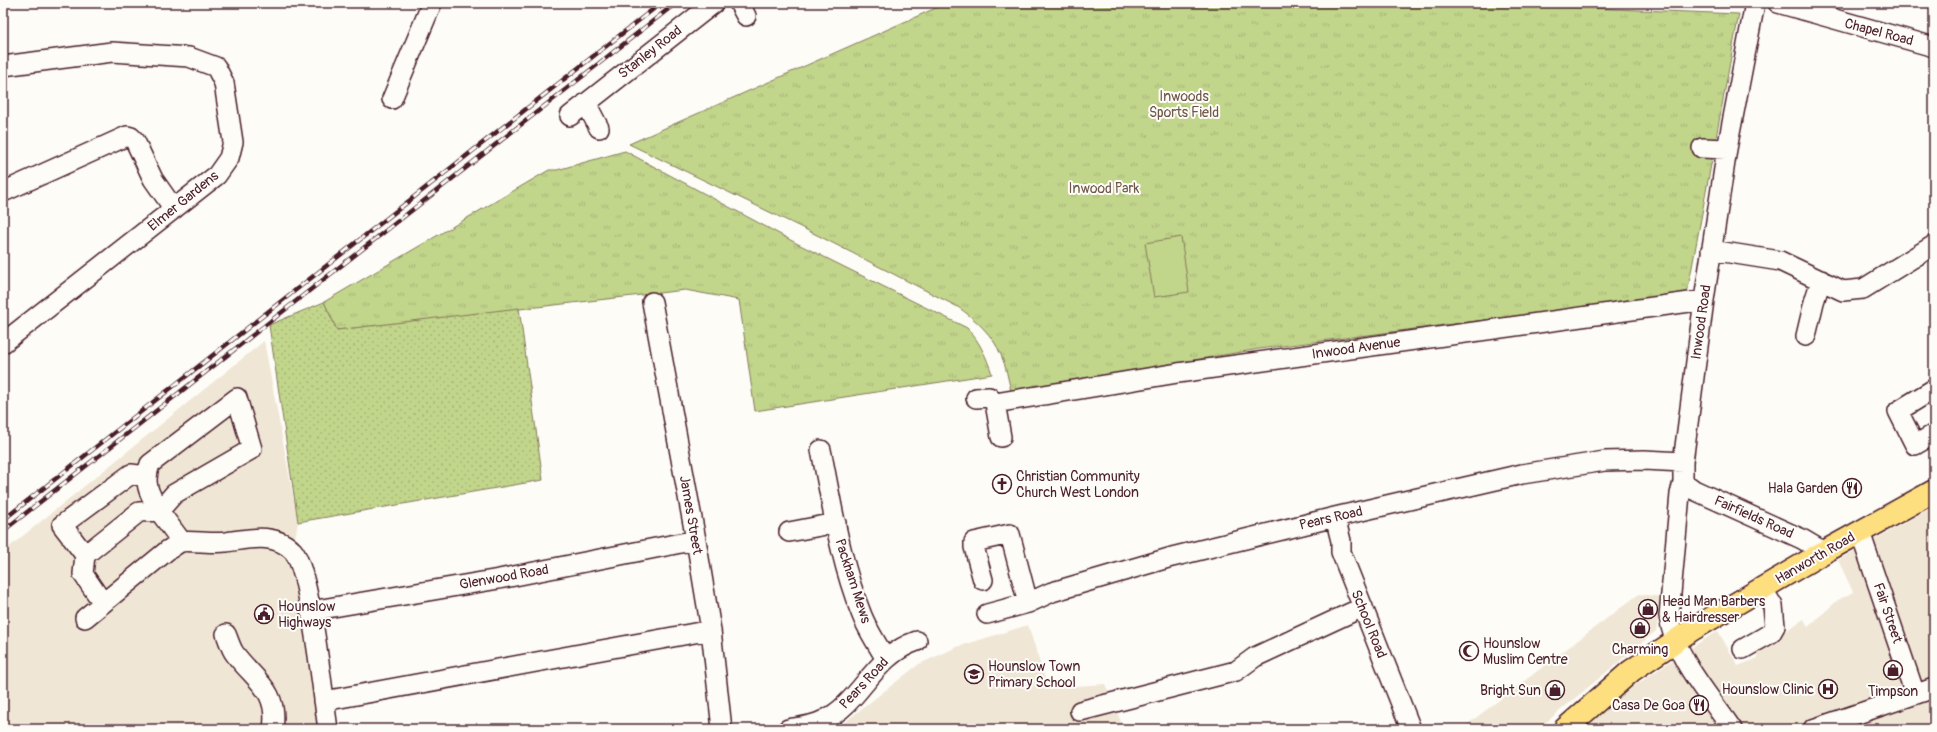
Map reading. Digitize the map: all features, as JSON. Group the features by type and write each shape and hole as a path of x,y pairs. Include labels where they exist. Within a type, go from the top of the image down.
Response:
{"main road":[{"name":"Hanworth Road","path":"1565,729 1631,671 1693,629 1824,552 1934,491"}],"street":[{"path":"392,99 432,3"},
{"name":"Stanley Road","path":"570,116 714,3"},
{"name":"Inwood Road","path":"1732,729 1681,656 1670,628 1669,616 1680,494 1683,482 1683,462 1711,250 1727,149 1755,3"},
{"name":"Chapel Road","path":"1778,3 1934,47"},
{"name":"Elmer Gardens","path":"3,66 112,52 189,57 216,67 224,83 233,142 229,158 217,175 3,343"},
{"path":"586,103 599,128"},
{"path":"3,192 127,136 131,136 135,141 153,179 174,209"},
{"path":"1702,148 1727,149"},
{"path":"1711,250 1780,261 1843,291 1863,289 1934,245"},
{"path":"1806,336 1821,280"},
{"name":"Inwood Avenue","path":"1002,402 1186,372 1704,300"},
{"name":"James Street","path":"652,302 711,630 722,729"},
{"path":"1934,389 1898,411 1915,445 1934,434"},
{"path":"976,398 989,397 1002,402 1001,437"},
{"path":"85,555 139,512 159,511 174,494 252,448 237,398 150,464 146,476 148,492 159,511 182,542"},
{"name":"Packham Mews","path":"821,450 836,523 852,588 869,631 886,659"},
{"name":"Pears Road","path":"987,614 1028,603 1052,592 1172,557 1335,517 1522,474 1606,461 1644,460 1683,462"},
{"path":"103,603 83,574 85,555 62,525 131,474 146,476"},
{"name":"Fairfields Road","path":"1683,482 1694,490 1802,539 1824,552"},
{"name":"School Road","path":"1335,517 1341,541 1341,552 1411,729"},
{"name":"Packham Mews","path":"789,532 836,523"},
{"name":"Fair Street","path":"1860,532 1915,694"},
{"path":"983,580 974,542 1010,534 1028,603"},
{"path":"85,618 168,550 182,542 214,544 263,537 273,539 284,544 292,550 300,561 310,611 328,729"},
{"name":"Glenwood Road","path":"310,611 499,579 696,540"},
{"path":"1742,649 1771,633 1775,626 1773,606 1762,588"},
{"path":"1080,711 1236,671 1255,657 1363,607"},
{"path":"324,702 711,630"},
{"path":"226,634 234,654 262,683 272,700 274,717 273,729"},
{"name":"Pears Road","path":"788,729 825,720 837,712 886,659 903,646 917,641"},
{"path":"1813,729 1934,688"}],"shaded area":[{"path":"264,341 298,522 293,550 328,729 3,729 3,552"},
{"path":"1934,506 1934,729 1585,729 1614,700 1678,656 1718,631 1738,666 1758,658 1755,651 1804,619 1808,627 1838,600 1853,592 1838,560"},
{"path":"1639,594 1662,597 1656,631 1538,729 1465,729 1465,726"},
{"name":"Hounslow Town Primary School","path":"1028,625 1048,688 1105,684 1124,729 836,729 919,664 957,647"}],"green space":[{"name":"Inwood Park","path":"947,3 1463,3 1739,14 1687,294 1259,349 1011,391 1006,368 998,348 977,322 958,307 819,236 629,144"},
{"path":"625,151 796,243 967,328 976,339 982,350 992,374 755,411 739,300 685,290 337,330 324,302 549,170 557,170"},
{"path":"1181,237 1189,292 1154,297 1145,243"},
{"path":"324,302 337,330 519,308 543,480 298,522 269,325"}],"railway":[{"path":"3,520 661,3"},
{"path":"3,531 676,3"}],"place":[{"name":"Christian Community Church West London","path":"1002,484"},
{"name":"Hala Garden","path":"1852,488"},
{"name":"Head Man Barbers & Hairdresser","path":"1648,609"},
{"name":"Hounslow Highways","path":"264,614"},
{"name":"Charming","path":"1640,628"},
{"name":"Hounslow Muslim Centre","path":"1469,651"},
{"name":"Timpson","path":"1893,670"},
{"name":"Hounslow Town Primary School","path":"974,674"},
{"name":"Hounslow Clinic","path":"1828,689"},
{"name":"Bright Sun","path":"1555,690"},
{"name":"Casa De Goa","path":"1699,705"}],"park label":[{"name":"Inwoods Sports Field","path":"1184,104"}]}
